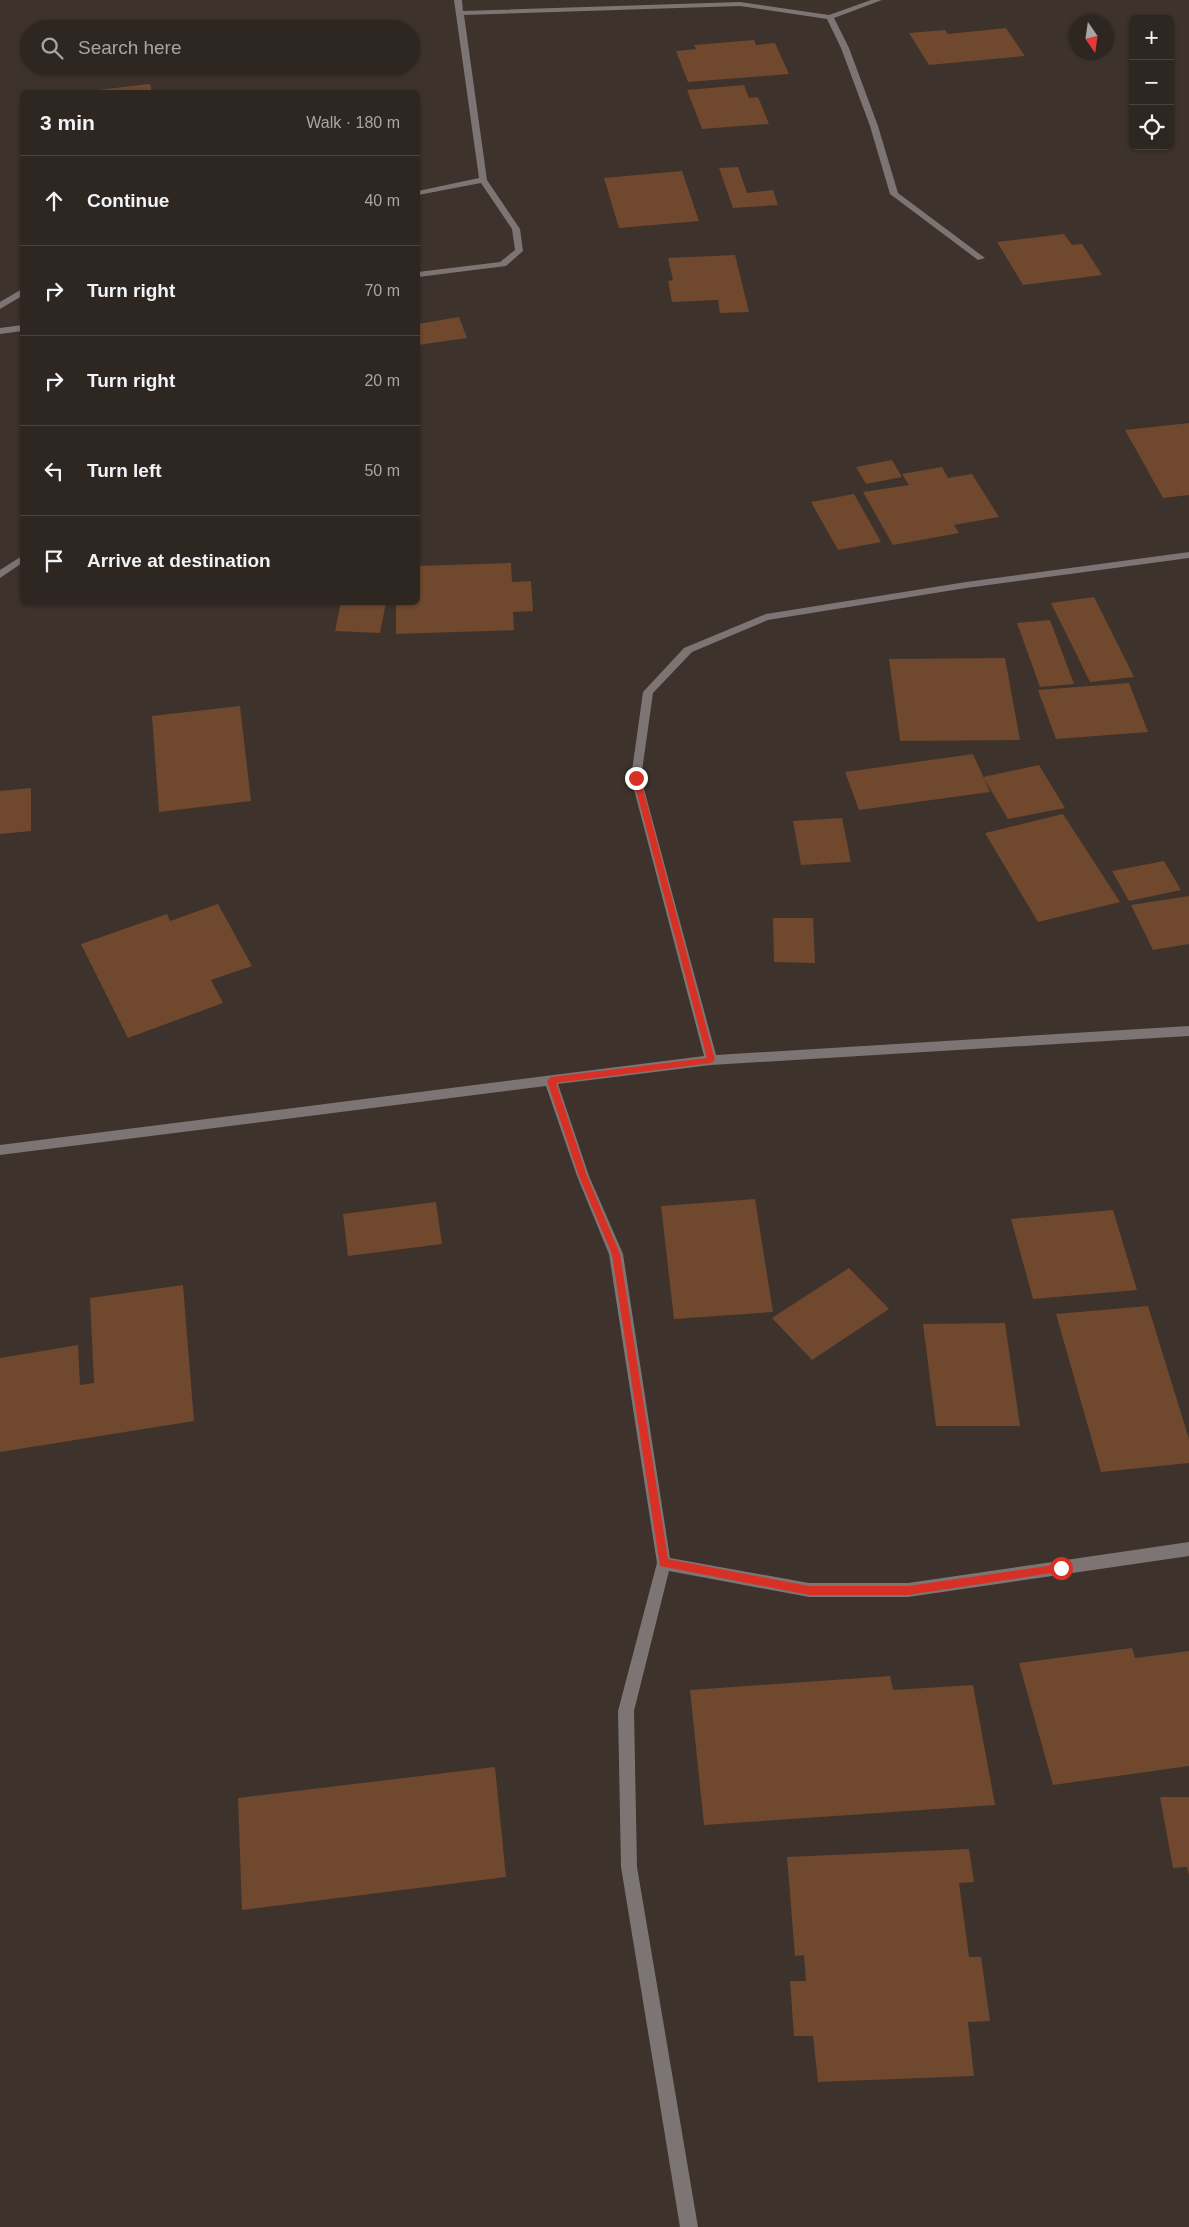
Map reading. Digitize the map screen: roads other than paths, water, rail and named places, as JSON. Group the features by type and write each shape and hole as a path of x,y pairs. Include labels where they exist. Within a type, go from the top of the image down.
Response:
{"street":[{"path":"420,275 503,264 518,251 516,229 484,180 458,0"},
{"path":"460,13 740,4 830,17 878,0"},
{"path":"830,17 845,48 874,126 894,194 980,258"},
{"path":"420,193 484,180"},
{"path":"0,306 20,293"},
{"path":"0,331 20,328"},
{"path":"711,1060 636,778 648,692 688,650 766,617 966,585 1189,556"},
{"path":"0,575 20,560"},
{"path":"0,1150 711,1060 1189,1031"},
{"path":"551,1081 583,1176 616,1254 664,1563 626,1711 629,1867 689,2227"},
{"path":"664,1563 809,1590 908,1590 1189,1548"}]}
